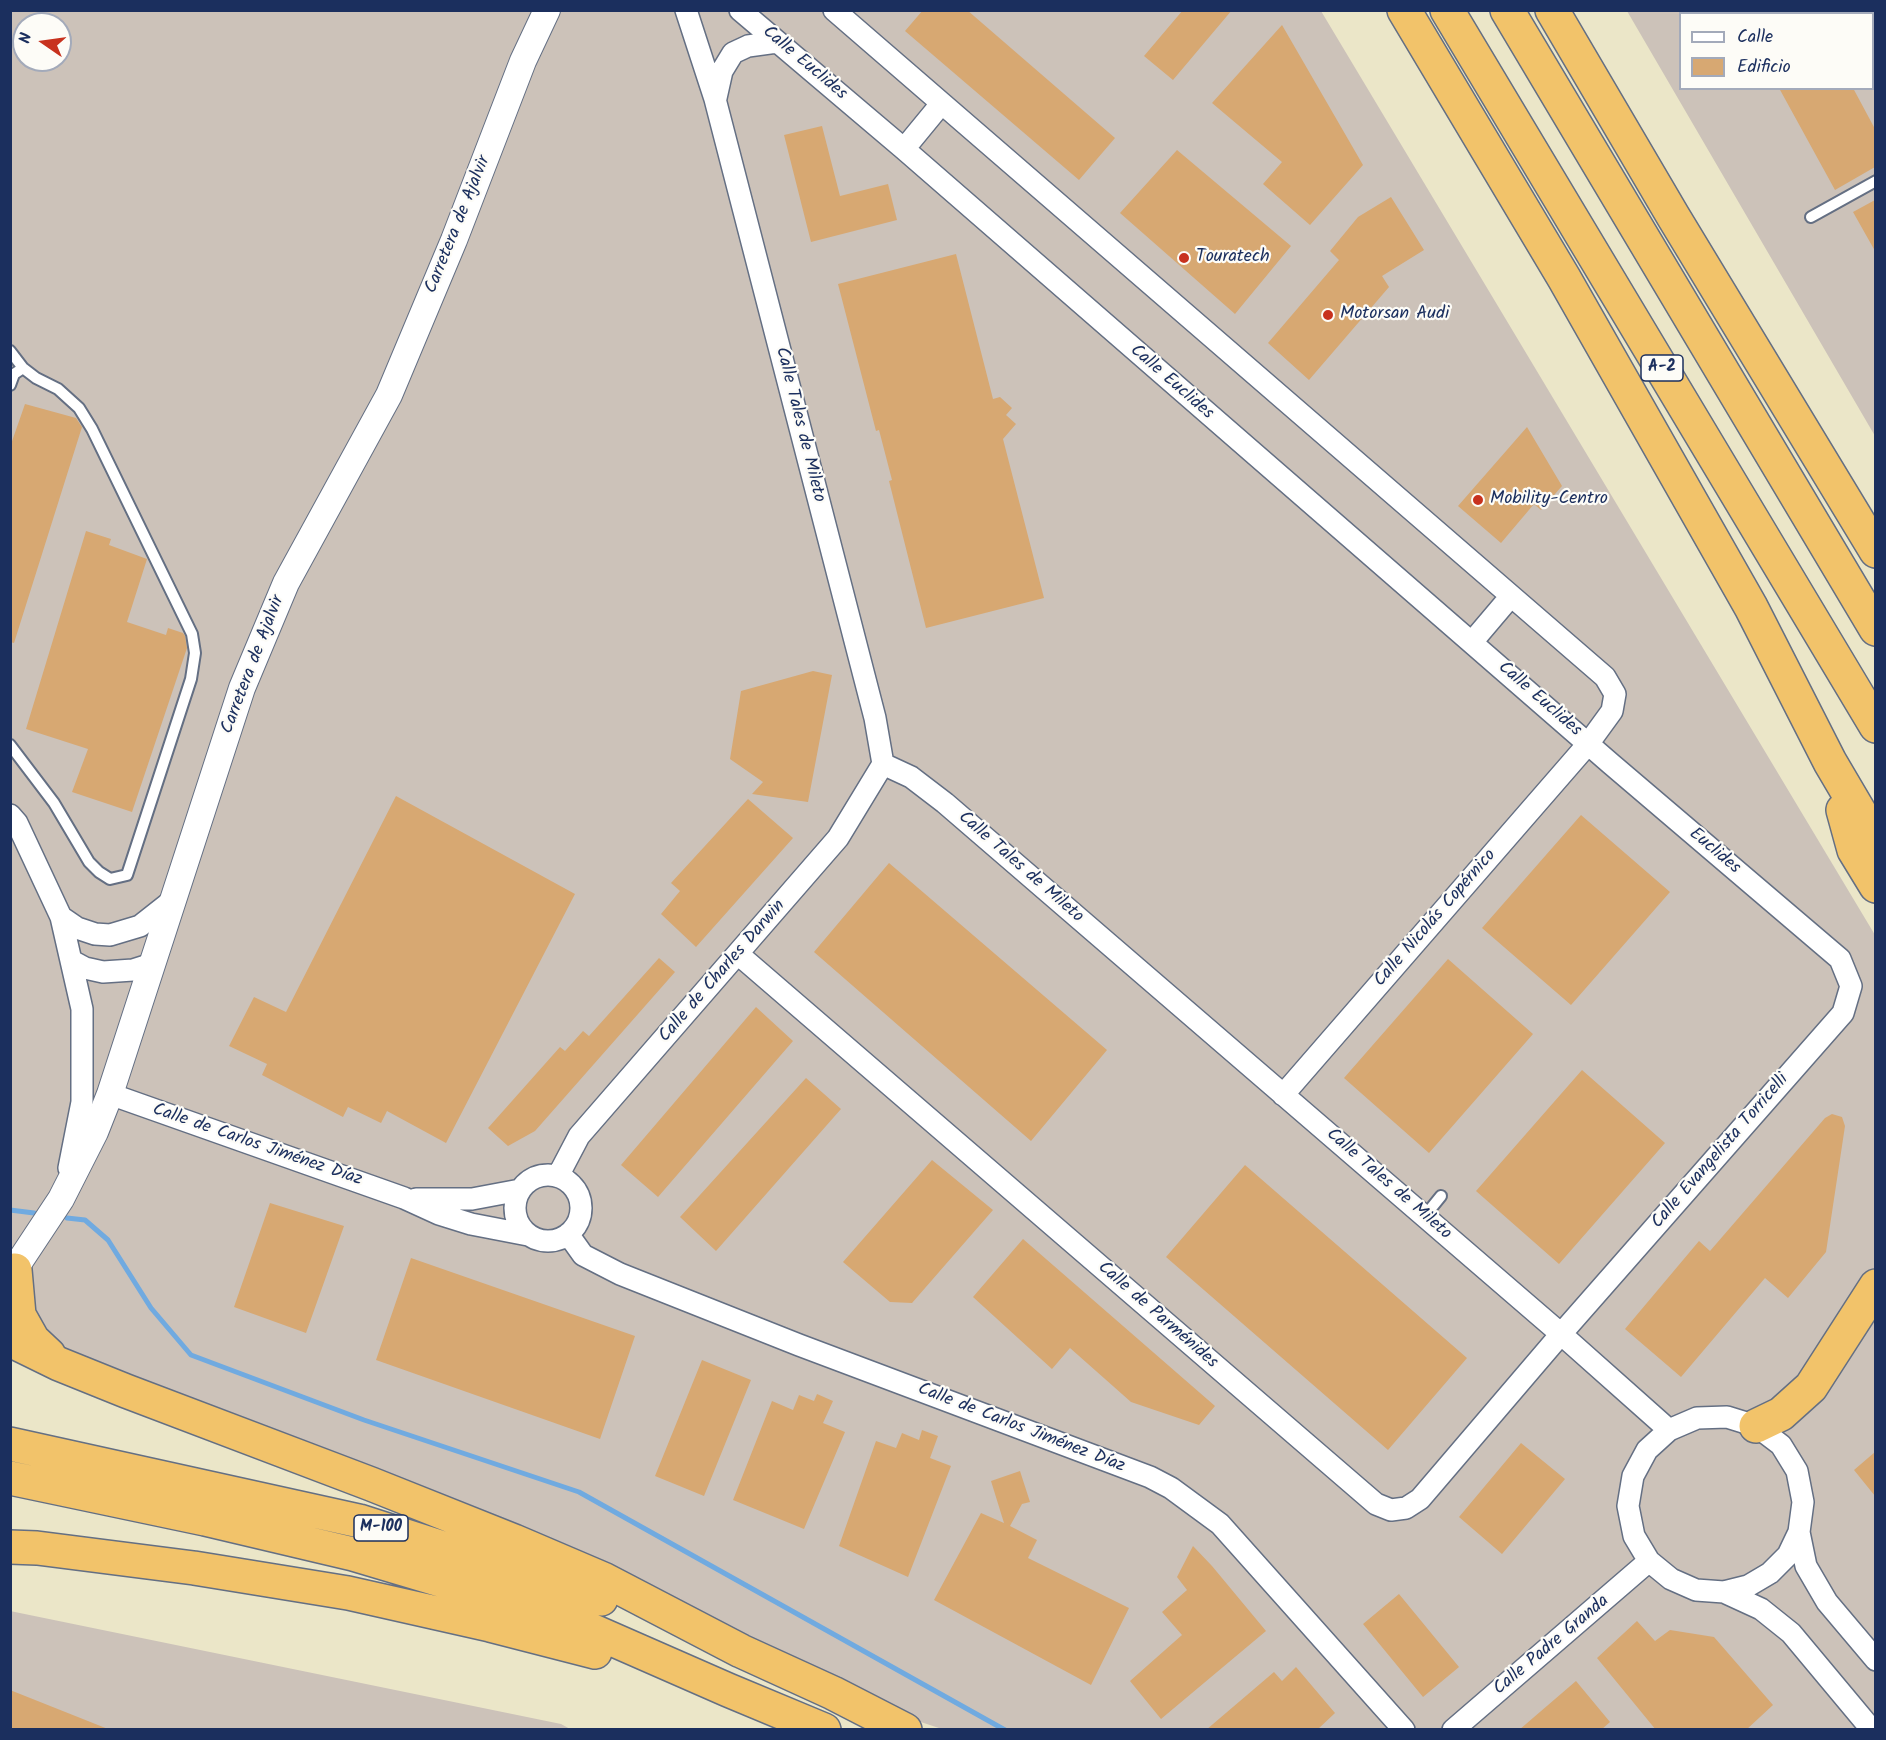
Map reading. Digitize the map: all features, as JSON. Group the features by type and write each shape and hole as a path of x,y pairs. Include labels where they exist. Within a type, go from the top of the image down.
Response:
{"highway":[{"path":"1404,10 1576,299 1750,607 1830,762 1875,840"},
{"name":"A-2","path":"1448,10 1875,726"},
{"name":"A-2","path":"1507,10 1875,629"},
{"path":"1551,10 1672,216 1875,551"},
{"path":"1830,762 1854,850 1875,886"},
{"path":"13,1273 19,1315 33,1340 60,1364"},
{"path":"1756,1426 1781,1414 1811,1387 1875,1286"},
{"path":"10,1340 60,1364 514,1541 603,1579 741,1650"},
{"name":"M-100","path":"10,1444 359,1521 596,1597 741,1650 905,1730"},
{"name":"M-100","path":"10,1478 205,1519 353,1554 497,1598 582,1626 824,1730"},
{"path":"10,1547 37,1548 194,1568 348,1593 490,1624 728,1690"}],"street":[{"name":"Carretera de Ajalvir","path":"523,62 526,10"},
{"name":"Carretera de Ajalvir","path":"13,1273 61,1199 95,1132 110,1094 242,688 286,583 389,395 454,240 523,62 547,10"},
{"name":"Calle Tales de Mileto","path":"686,10 716,99 875,718 883,764 911,777 945,803 1561,1334 1669,1430"},
{"name":"Calle Euclides","path":"740,10 904,149 1588,744 1612,711 1616,694 1605,677 941,104 844,14"},
{"name":"Calle Tales de Mileto","path":"716,99 722,71 733,53 748,46 777,42"},
{"path":"904,149 941,104"},
{"path":"1472,642 1511,596"},
{"name":"Euclides","path":"1588,744 1840,959"},
{"name":"Calle Nicolás Copérnico","path":"1283,1095 1588,744"},
{"name":"Calle de Charles Darwin","path":"558,1176 579,1136 838,838 883,764"},
{"path":"10,815 17,823 61,917 82,1009 82,1102 76,1141 61,1199"},
{"path":"61,917 77,928 110,936 140,926 173,900"},
{"path":"72,961 85,968 103,972 133,970 156,953 152,932 140,926"},
{"name":"Calle de Parménides","path":"738,954 1376,1504 1391,1510 1406,1508 1420,1499 1561,1334"},
{"name":"Calle Evangelista Torricelli","path":"1561,1334 1843,1013 1851,986 1840,959"},
{"name":"Calle de Carlos Jiménez Díaz","path":"110,1094 404,1198 439,1214 471,1224 528,1235"},
{"path":"543,1174 558,1176 570,1183 579,1195 581,1209 577,1223 568,1234 555,1240 541,1240 528,1235 518,1222 515,1206 519,1190 530,1179 543,1174"},
{"name":"Calle de Carlos Jiménez Díaz","path":"404,1198 472,1199 519,1190"},
{"name":"Calle de Carlos Jiménez Díaz","path":"568,1234 583,1256 620,1274 1171,1488 1220,1524 1404,1730"},
{"path":"1727,1417 1756,1426 1781,1445 1797,1471 1803,1502 1799,1532 1788,1555 1770,1573 1748,1586 1724,1592 1696,1590 1671,1580 1649,1561 1634,1536 1628,1506 1633,1476 1647,1450 1669,1430 1697,1418 1727,1417"},
{"path":"1799,1532 1806,1566 1827,1602 1875,1660"},
{"name":"Calle Padre Granda","path":"1453,1730 1649,1561"},
{"path":"1724,1592 1761,1609 1791,1633 1872,1730"}],"lane":[{"path":"1811,217 1875,181"},
{"path":"10,351 23,368 79,408 92,429 192,634 195,653 191,679 127,875 110,879 89,862 54,803 10,745"},
{"path":"10,385 14,374 23,368"},
{"path":"1424,1217 1441,1196"}],"shaded area":[{"path":"10,11 1321,11 1875,935 1875,1729 942,1729 833,1693 11,1340"},
{"path":"1627,11 1875,11 1875,436"},
{"path":"10,1611 561,1724 570,1729 11,1729"}],"building":[{"path":"923,10 967,10 1115,138 1079,180 905,31"},
{"path":"1183,10 1232,10 1173,80 1144,56"},
{"path":"1282,25 1363,165 1310,225 1263,184 1282,162 1212,103"},
{"path":"1780,90 1854,90 1875,129 1875,167 1835,190"},
{"path":"822,126 840,196 888,184 897,220 811,242 784,135"},
{"path":"1177,150 1291,246 1235,314 1120,213"},
{"name":"Motorsan Audi","path":"1391,197 1424,250 1382,276 1389,287 1309,380 1268,343 1339,260 1330,251 1358,217"},
{"path":"1875,200 1875,251 1853,212"},
{"path":"956,254 993,399 1000,397 1012,408 1006,415 1016,424 1003,439 1044,598 926,628 889,481 892,480 879,430 876,431 838,284"},
{"path":"25,404 76,418 82,427 14,643 10,642 10,447"},
{"path":"1527,427 1562,486 1541,510 1534,504 1501,543 1458,506"},
{"path":"86,531 111,539 109,545 147,559 127,622 166,635 168,628 183,633 187,648 132,812 72,792 88,749 26,729"},
{"path":"813,671 832,675 808,802 752,794 763,782 730,759 741,691"},
{"path":"396,796 575,894 446,1143 387,1111 381,1123 348,1107 343,1117 262,1075 267,1064 229,1046 254,997 286,1012"},
{"path":"748,799 793,838 696,947 661,914 680,891 671,883"},
{"path":"1581,815 1670,892 1571,1005 1482,928"},
{"path":"889,863 1107,1050 1031,1141 814,952"},
{"path":"659,958 675,972 535,1131 508,1146 488,1128 560,1047 565,1051 583,1031 589,1036"},
{"path":"1448,959 1533,1034 1429,1153 1344,1078"},
{"path":"756,1007 793,1041 658,1197 621,1165"},
{"path":"1582,1070 1665,1143 1559,1264 1476,1191"},
{"path":"806,1078 841,1109 716,1251 680,1217"},
{"path":"1832,1114 1842,1117 1845,1126 1826,1252 1788,1298 1765,1278 1681,1377 1625,1329 1699,1241 1710,1251 1825,1118"},
{"path":"932,1160 993,1210 912,1303 890,1302 843,1262"},
{"path":"1245,1165 1467,1358 1388,1450 1166,1257"},
{"path":"270,1203 344,1226 306,1333 234,1307"},
{"path":"1023,1239 1215,1406 1199,1425 1131,1402 1070,1348 1052,1369 973,1297"},
{"path":"411,1258 635,1336 600,1439 376,1360"},
{"path":"702,1360 751,1380 704,1496 655,1476"},
{"path":"817,1394 833,1401 823,1423 845,1432 804,1529 733,1500 772,1401 793,1410 799,1395 814,1401"},
{"path":"922,1430 938,1436 930,1458 951,1466 908,1577 839,1546 876,1441 896,1448 902,1433 919,1440"},
{"path":"1521,1443 1565,1479 1502,1554 1459,1517"},
{"path":"1875,1452 1875,1496 1854,1470"},
{"path":"1020,1471 1030,1502 1022,1504 1010,1526 1037,1540 1028,1558 1129,1608 1091,1685 934,1600 981,1513 1004,1523 991,1481"},
{"path":"1193,1546 1266,1631 1161,1719 1130,1681 1182,1635 1162,1612 1187,1590 1177,1577"},
{"path":"1399,1594 1459,1667 1423,1697 1363,1624"},
{"path":"1637,1621 1655,1641 1670,1630 1714,1637 1773,1705 1746,1730 1656,1730 1597,1658"},
{"path":"1296,1667 1335,1713 1317,1730 1206,1730 1274,1672 1282,1681"},
{"path":"1576,1681 1610,1722 1601,1730 1519,1730"},
{"path":"10,1690 108,1729 108,1730 10,1730"}],"waterway":[{"path":"10,1210 34,1213"},
{"path":"67,1218 85,1220 108,1240 151,1308 191,1355 364,1420 579,1492 1005,1730"}],"place":[{"name":"Touratech","path":"1184,258"},
{"name":"Motorsan Audi","path":"1328,315"},
{"name":"Mobility-Centro","path":"1478,500"}]}
